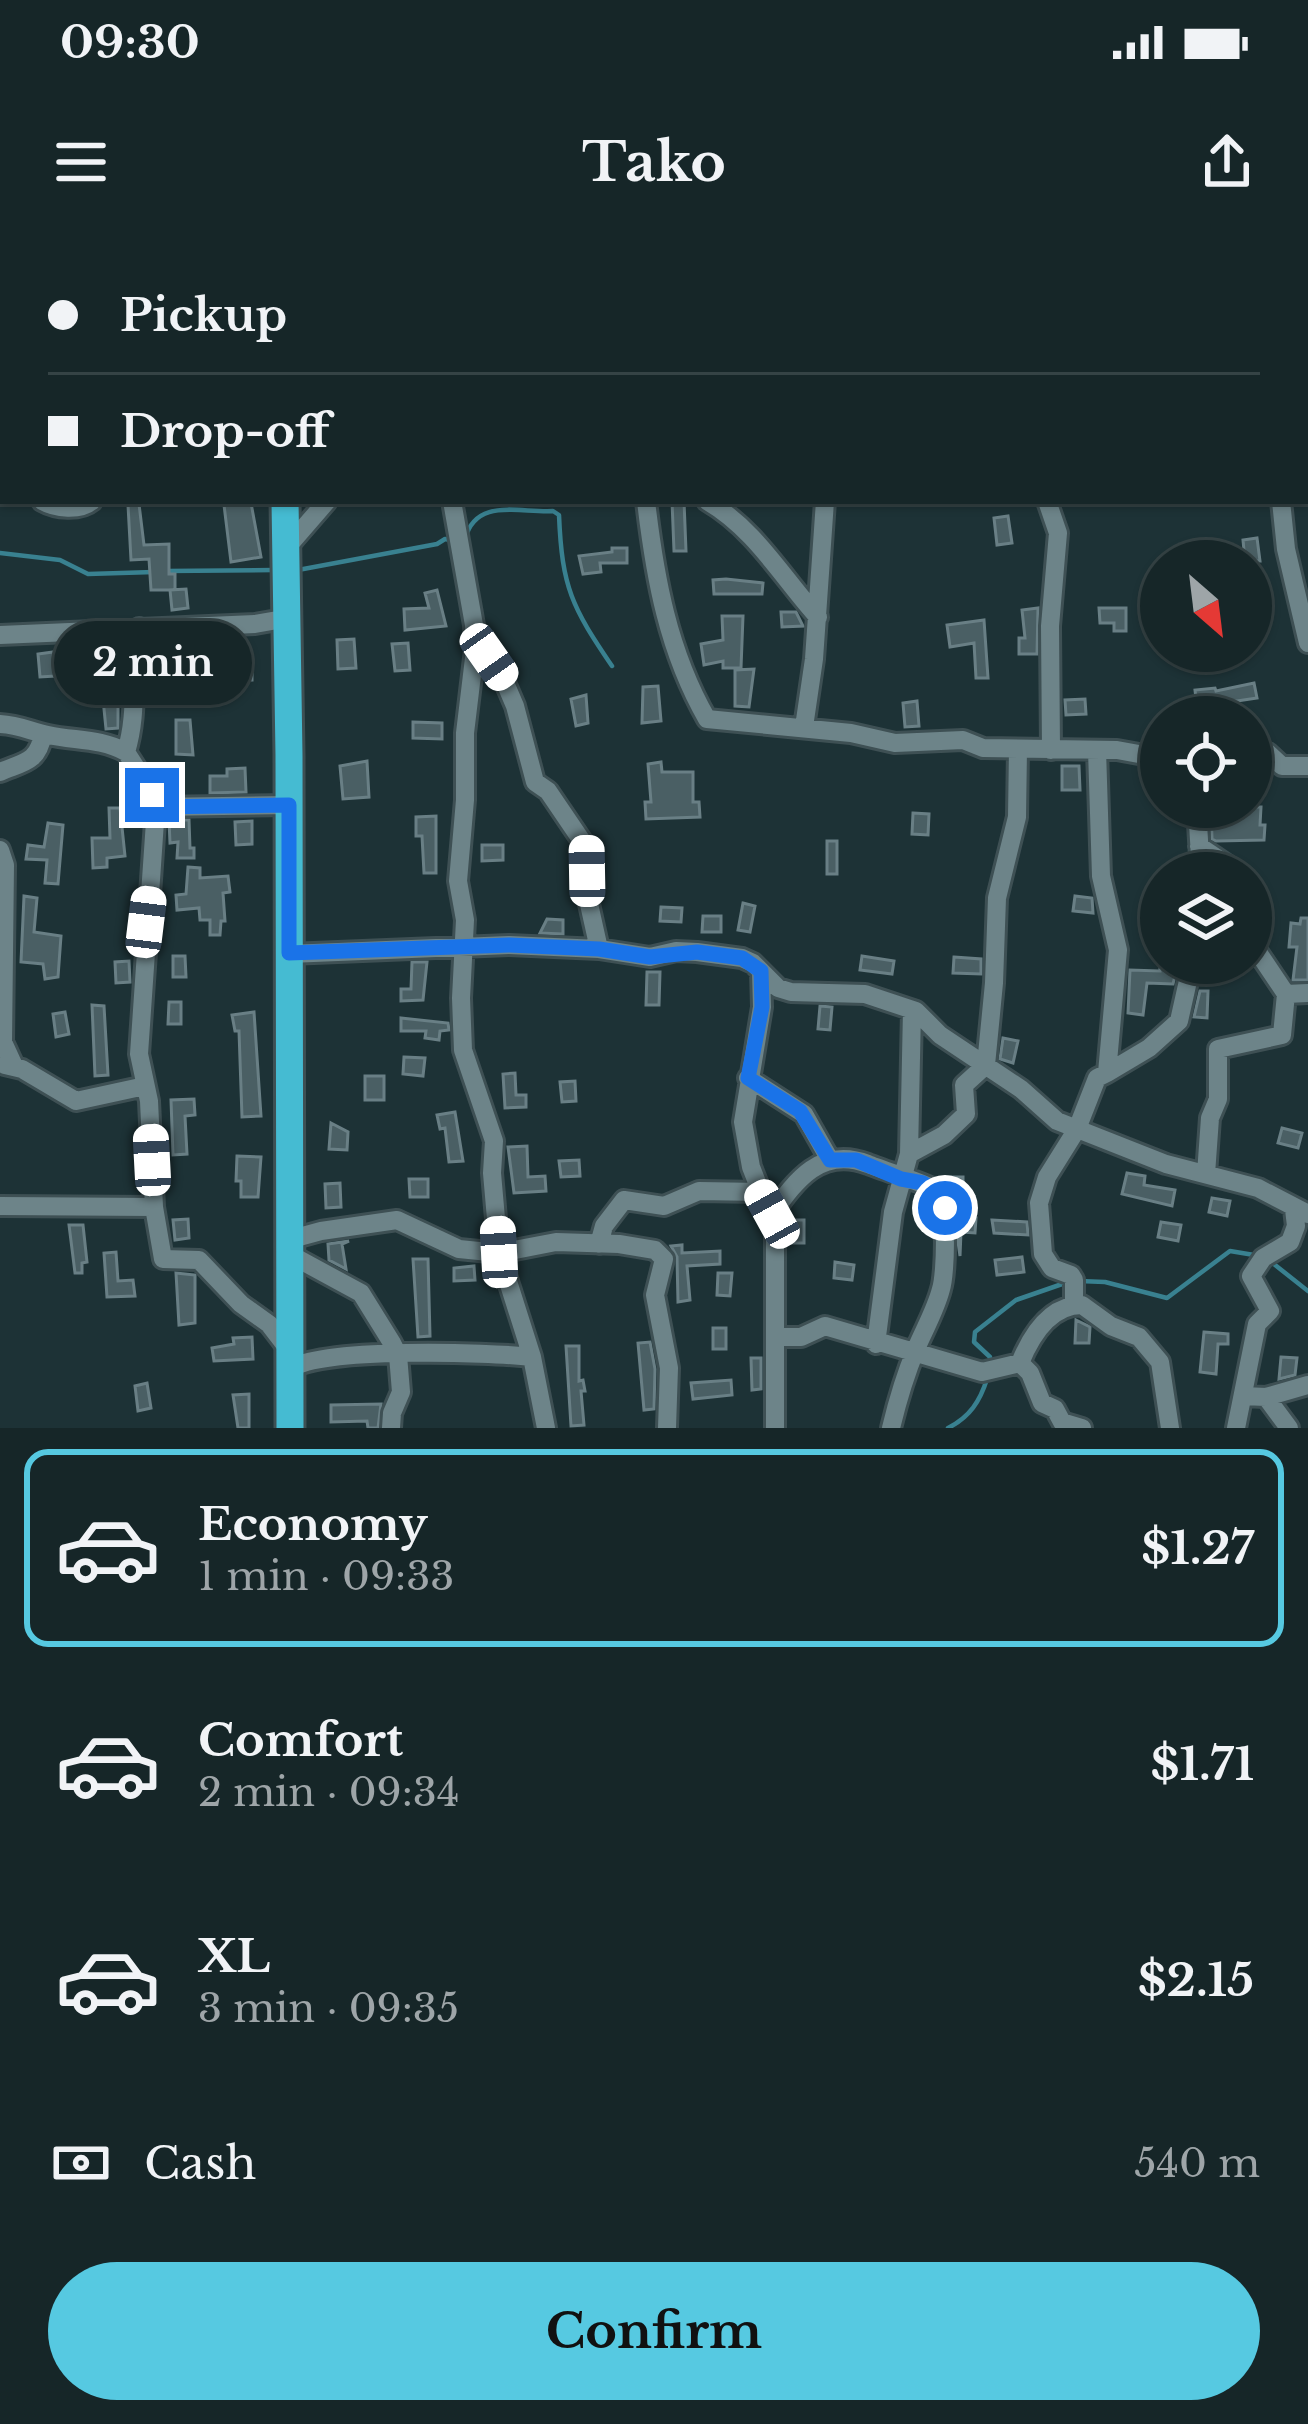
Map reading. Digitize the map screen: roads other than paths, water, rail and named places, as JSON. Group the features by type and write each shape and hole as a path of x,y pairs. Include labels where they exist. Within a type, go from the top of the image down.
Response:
{"highway":[{"path":"285,504 290,1428"}],"street":[{"path":"50,504 88,504"},
{"path":"288,546 324,504"},
{"path":"453,504 475,650 465,734 458,881 465,920 463,1050 495,1145 491,1173 499,1252 532,1357 546,1428"},
{"path":"646,504 656,581 669,632 704,716 896,743 963,740 983,748 1140,755"},
{"path":"711,504 748,532 818,617"},
{"path":"804,727 818,617 825,504"},
{"path":"1048,504 1058,533 1050,626 1051,750"},
{"path":"1280,504 1308,643"},
{"path":"0,634 255,624 289,618"},
{"path":"126,752 136,699 139,628"},
{"path":"475,650 489,657 503,678 535,782 548,791 586,847 587,895 599,949"},
{"path":"0,724 98,740 126,752 152,791 156,807 140,1054 163,1259 199,1260 269,1324 289,1360 457,1352 532,1357"},
{"path":"0,772 29,763 39,751 43,734"},
{"path":"909,1154 944,1136 966,1114 964,1085 986,1065 997,898 1018,817 1018,749"},
{"path":"1097,750 1101,875 1118,950 1107,1073"},
{"path":"1272,757 1282,766 1308,766"},
{"path":"156,807 289,805"},
{"path":"1198,828 1199,852"},
{"path":"1199,846 1214,852"},
{"path":"0,850 5,865 2,1029 7,1065 76,1101 146,1086"},
{"path":"289,953 462,946 599,949 650,957 697,952 742,958 778,988 791,992 865,994 912,1010 1052,1117 1166,1164 1258,1187 1304,1213 1292,1239 1263,1258 1251,1276 1270,1311 1258,1324 1236,1428"},
{"path":"761,971 762,1007 748,1078 744,1132 760,1192 772,1214 775,1428"},
{"path":"1206,1174 1210,1118 1218,1099 1218,1049 1282,1035 1286,994 1272,973"},
{"path":"1074,1304 1074,1280 1052,1268 1043,1255 1039,1203 1047,1177 1077,1129 1097,1078 1149,1048 1179,1021 1187,984"},
{"path":"1286,994 1308,993"},
{"path":"876,1344 884,1265 909,1154 912,1010"},
{"path":"748,1078 800,1111 830,1160"},
{"path":"772,1214 798,1178 830,1160 856,1160 935,1189 945,1208 942,1287 914,1352 891,1428"},
{"path":"599,1244 604,1226 624,1200 664,1206 699,1191 760,1192"},
{"path":"0,1206 154,1208"},
{"path":"288,1247 321,1231 397,1220 427,1231 450,1247 499,1252 537,1244 599,1244 639,1246 663,1255 656,1295 669,1368 667,1428"},
{"path":"288,1247 363,1295 398,1355 401,1392 391,1428"},
{"path":"1020,1364 1053,1313 1074,1304 1088,1306 1111,1326 1143,1340 1161,1367 1170,1428"},
{"path":"776,1336 808,1335 825,1326 982,1372 1020,1364"},
{"path":"1020,1364 1037,1386 1040,1401 1055,1408 1061,1425 1082,1428"},
{"path":"1243,1396 1266,1396 1308,1385"},
{"path":"1266,1396 1289,1428"}],"waterway":[{"path":"465,539 471,526 489,512 553,511 559,515 572,596 612,666"},
{"path":"298,570 445,539 455,541"},
{"path":"0,553 60,560 88,574 154,572"},
{"path":"166,571 274,570"},
{"path":"1079,1281 1105,1282 1167,1298 1230,1251 1260,1256"},
{"path":"1270,1261 1308,1291"},
{"path":"990,1362 974,1342 975,1332 1016,1300 1068,1282"},
{"path":"948,1428 973,1408 987,1379"}]}
